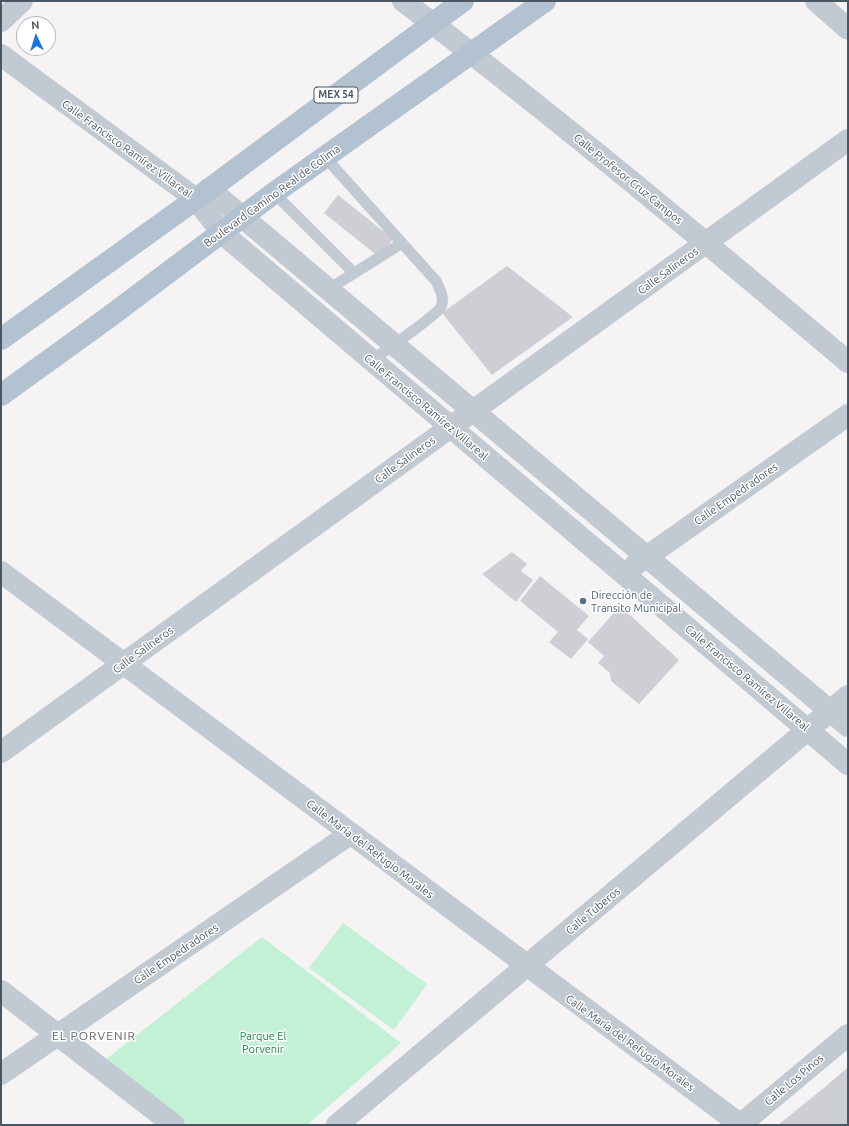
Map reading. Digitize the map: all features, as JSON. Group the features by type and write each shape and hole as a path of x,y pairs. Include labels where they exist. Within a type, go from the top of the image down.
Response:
{"main road":[{"name":"MEX 54","path":"1,339 203,194 463,1"},
{"name":"Boulevard Camino Real de Colima","path":"1,395 244,217 274,192 545,1"}],"street":[{"path":"1,21 22,1"},
{"name":"Calle Profesor Cruz Campos","path":"403,1 471,53 707,243 848,362"},
{"path":"816,1 848,28"},
{"name":"Calle Francisco Ramírez Villareal","path":"1,55 203,194 244,217 848,726"},
{"name":"Calle Salineros","path":"1,752 848,140"},
{"name":"Calle Francisco Ramírez Villareal","path":"203,194 222,233 848,764"},
{"name":"Calle Empedradores","path":"623,573 848,415"},
{"name":"Calle María del Refugio Morales","path":"1,572 740,1125"},
{"name":"Calle Tuberos","path":"337,1125 848,696"},
{"name":"Calle Empedradores","path":"1,1074 350,834"},
{"path":"1,992 174,1125"},
{"name":"Calle Los Pinos","path":"740,1125 848,1035"}],"lane":[{"path":"325,157 436,281 443,296 440,308 395,344 372,360"},
{"path":"274,192 354,273"},
{"path":"329,289 402,244"}],"green space":[{"path":"343,923 427,984 394,1030 309,968"},
{"name":"Parque El Porvenir","path":"262,937 401,1043 307,1125 189,1125 105,1060"}],"building":[{"path":"338,195 393,239 379,257 324,213"},
{"path":"507,266 573,317 492,375 442,313"},
{"path":"512,552 527,564 521,571 533,580 516,602 482,574"},
{"path":"540,576 589,616 577,630 588,639 571,659 549,642 558,632 520,601"},
{"path":"620,606 679,660 639,704 611,681 610,673 598,663 604,656 588,642"},
{"path":"848,1067 848,1125 778,1125 825,1087"}],"place":[{"name":"Dirección de Transito Municipal","path":"583,601"}],"district":[{"name":"EL PORVENIR","path":"94,1036"}]}
